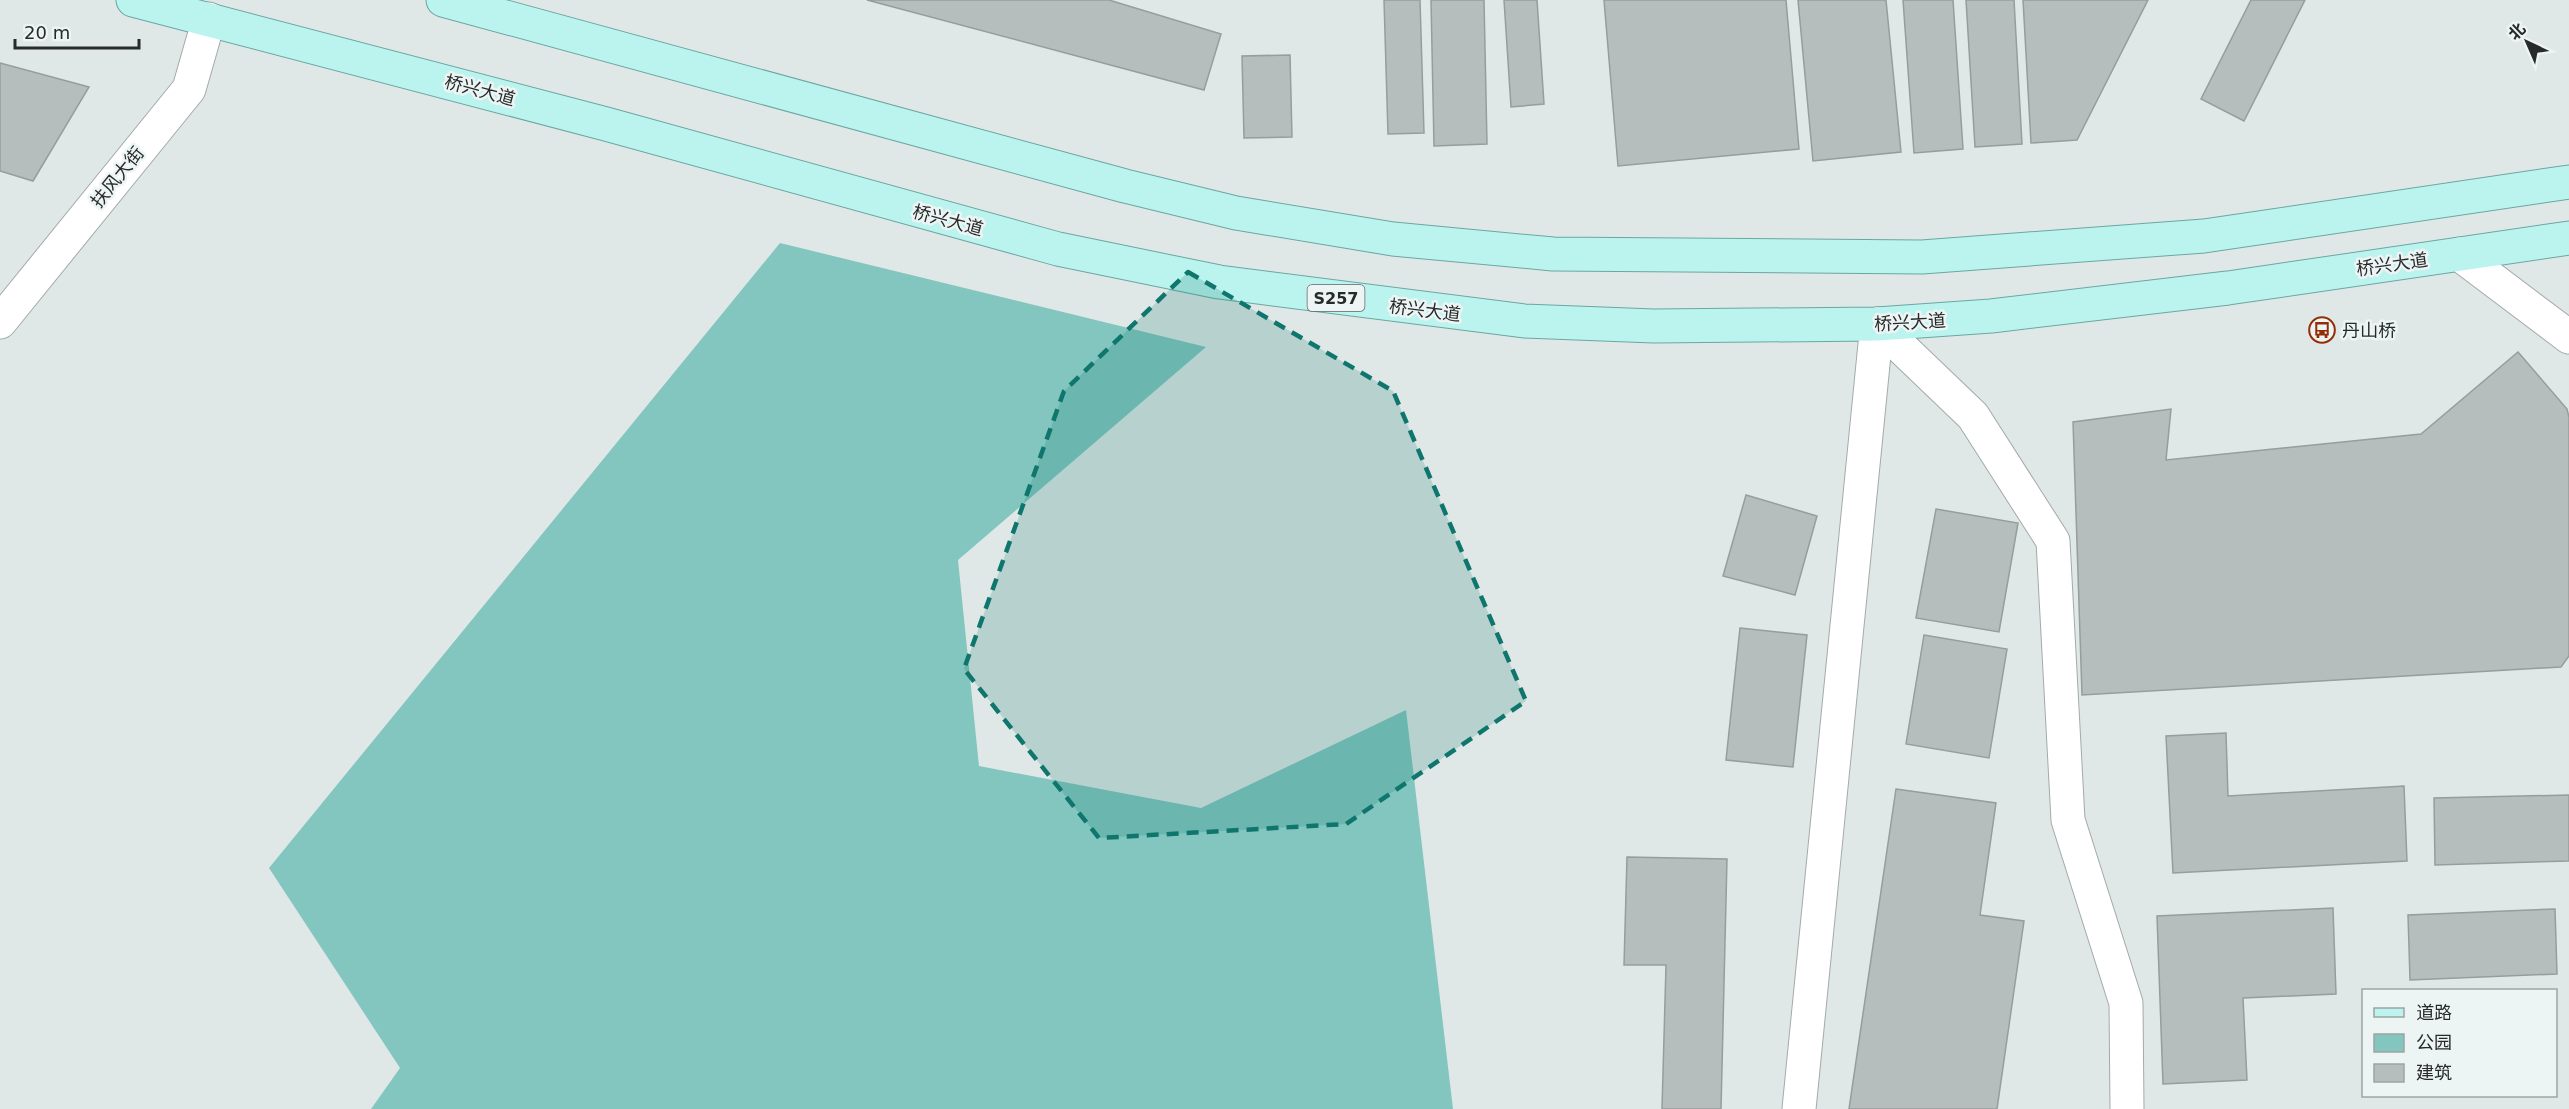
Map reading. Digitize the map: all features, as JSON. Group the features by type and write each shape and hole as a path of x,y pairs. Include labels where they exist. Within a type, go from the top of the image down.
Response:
{"main road":[{"name":"桥兴大道","path":"133,0 606,124 1058,249 1219,282 1524,321 1654,326 1877,324 1991,316 2228,288 2569,238"},
{"path":"443,0 1059,168 1236,213 1393,239 1553,254 1922,258 2204,236 2569,182"}],"street":[{"name":"扶风大街","path":"0,322 189,89 209,19"},
{"path":"2459,254 2569,337"},
{"path":"1799,1109 1877,324"},
{"path":"1877,324 1973,416 2052,542 2068,820 2126,1003 2127,1109"}],"highlighted area":[{"path":"1188,272 1393,391 1526,701 1346,824 1099,838 964,669 1064,391"}],"green space":[{"path":"780,243 1206,347 958,560 979,766 1201,808 1406,710 1453,1109 371,1109 400,1068 269,868"}],"building":[{"path":"867,0 1109,0 1221,34 1204,90"},
{"path":"1384,0 1420,0 1424,133 1388,134"},
{"path":"1431,0 1484,0 1487,144 1434,146"},
{"path":"1504,0 1537,0 1544,104 1511,107"},
{"path":"1604,0 1786,0 1799,149 1618,166"},
{"path":"1798,0 1886,0 1901,152 1813,161"},
{"path":"1903,0 1953,0 1963,149 1914,153"},
{"path":"1966,0 2014,0 2022,144 1975,147"},
{"path":"2023,0 2148,0 2077,140 2031,143"},
{"path":"2251,0 2305,0 2244,121 2201,99"},
{"path":"1290,55 1292,137 1244,138 1242,56"},
{"path":"0,63 89,87 33,181 0,171"},
{"path":"2518,352 2567,409 2569,417 2569,656 2561,667 2082,695 2073,422 2171,409 2166,460 2421,434"},
{"path":"1746,495 1817,516 1795,595 1723,576"},
{"path":"1936,509 2018,523 1999,632 1916,618"},
{"path":"1740,628 1807,635 1793,767 1726,760"},
{"path":"1924,635 2007,649 1989,758 1906,744"},
{"path":"2226,733 2228,796 2404,786 2407,861 2173,873 2166,736"},
{"path":"1896,789 1996,803 1980,915 2024,921 1997,1109 1849,1109"},
{"path":"2569,795 2569,861 2435,865 2434,798"},
{"path":"1627,857 1727,859 1721,1109 1662,1109 1666,965 1624,965"},
{"path":"2333,908 2336,994 2243,998 2247,1080 2163,1084 2157,916"},
{"path":"2555,909 2557,974 2410,980 2408,915"}],"place":[{"name":"丹山桥","path":"2322,330"}]}
